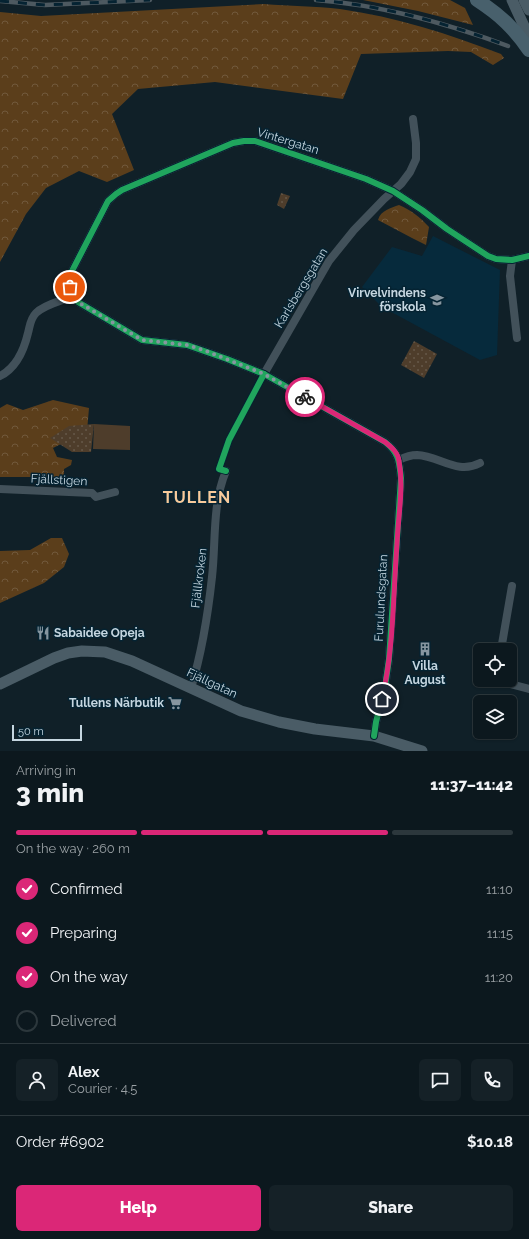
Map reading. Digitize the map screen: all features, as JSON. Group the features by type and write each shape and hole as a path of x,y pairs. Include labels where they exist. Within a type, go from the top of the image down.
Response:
{"highway":[{"path":"477,0 502,17 529,50"}],"street":[{"path":"512,0 523,11"},
{"path":"524,0 523,11 529,37"},
{"name":"Karlsbergsgatan","path":"264,374 329,261 354,230 401,184 410,172 416,159 416,143 413,120"},
{"name":"Vintergatan","path":"73,296 70,287 72,271 108,201 128,187 233,143 244,141 255,141 366,179 393,191 488,256 496,259 512,260 529,256"},
{"path":"512,260 510,276 517,338"},
{"path":"0,376 11,369 24,348 31,321 35,314 41,309 73,296 78,302 89,310 142,340 187,345 227,358 264,374 385,442 396,452 399,460 408,456 416,455 426,456 463,468 474,467 480,463"},
{"name":"Furulundsgatan","path":"374,736 389,659 392,627 401,478 399,460"},
{"name":"Fjällkroken","path":"191,688 204,630 212,577 218,493 226,471"},
{"name":"Fjällstigen","path":"0,489 92,493 96,497 115,492"},
{"path":"502,643 512,586"},
{"name":"Fjällgatan","path":"0,684 54,658 68,653 97,650 116,654 241,710 279,722 315,729 374,736 418,750"},
{"path":"517,686 529,689"}],"shaded area":[{"path":"281,193 290,196 284,209 277,205"},
{"name":"Virvelvindens förskola","path":"433,236 500,270 497,355 480,360 382,307 362,287 392,247 422,256"},
{"path":"414,341 437,354 424,378 401,365"},
{"path":"94,424 91,452 72,452 50,438 69,426"},
{"path":"94,424 130,426 130,450 93,449"}],"green space":[{"path":"363,0 450,0 465,8 473,25 418,11"},
{"path":"264,4 340,9 402,21 501,54 504,58 493,65 471,52 448,51 361,54 343,99 215,82 138,89 112,114 134,170 107,182 79,171 46,188 26,214 0,262 0,12 41,16"},
{"path":"399,205 415,214 429,227 426,245 378,220 381,214 390,208"},
{"path":"53,400 89,408 87,431 53,448 57,457 72,460 71,465 64,469 64,477 0,477 0,408 7,404 23,410"},
{"path":"51,538 62,538 69,554 64,567 44,583 0,603 0,551 30,550"}],"railway":[{"path":"0,1 45,5 150,0"},
{"path":"316,0 341,2 414,16 508,46"}],"cycle path":[{"path":"374,736 385,687 389,659 401,478 399,462 396,454 385,442 264,374 187,345 142,340 78,302 70,288 72,271 108,201 116,194 122,190 233,143 244,141 255,141 366,179 393,191 488,256 496,259 512,260 529,256"},
{"path":"226,471 219,469 229,440 264,374"}],"way so far":[{"path":"70,287 73,296 78,302 89,310 142,340 187,345 227,358 264,374 305,397"}],"place":[{"name":"Virvelvindens förskola","path":"437,300"},
{"name":"Sabaidee Opeja","path":"43,633"},
{"name":"Villa August","path":"425,649"},
{"name":"Tullens Närbutik","path":"175,703"}],"district":[{"name":"TULLEN","path":"197,497"}],"route":[{"path":"305,397 385,442 396,452 399,460 401,478 392,627 389,659 382,699"}]}
